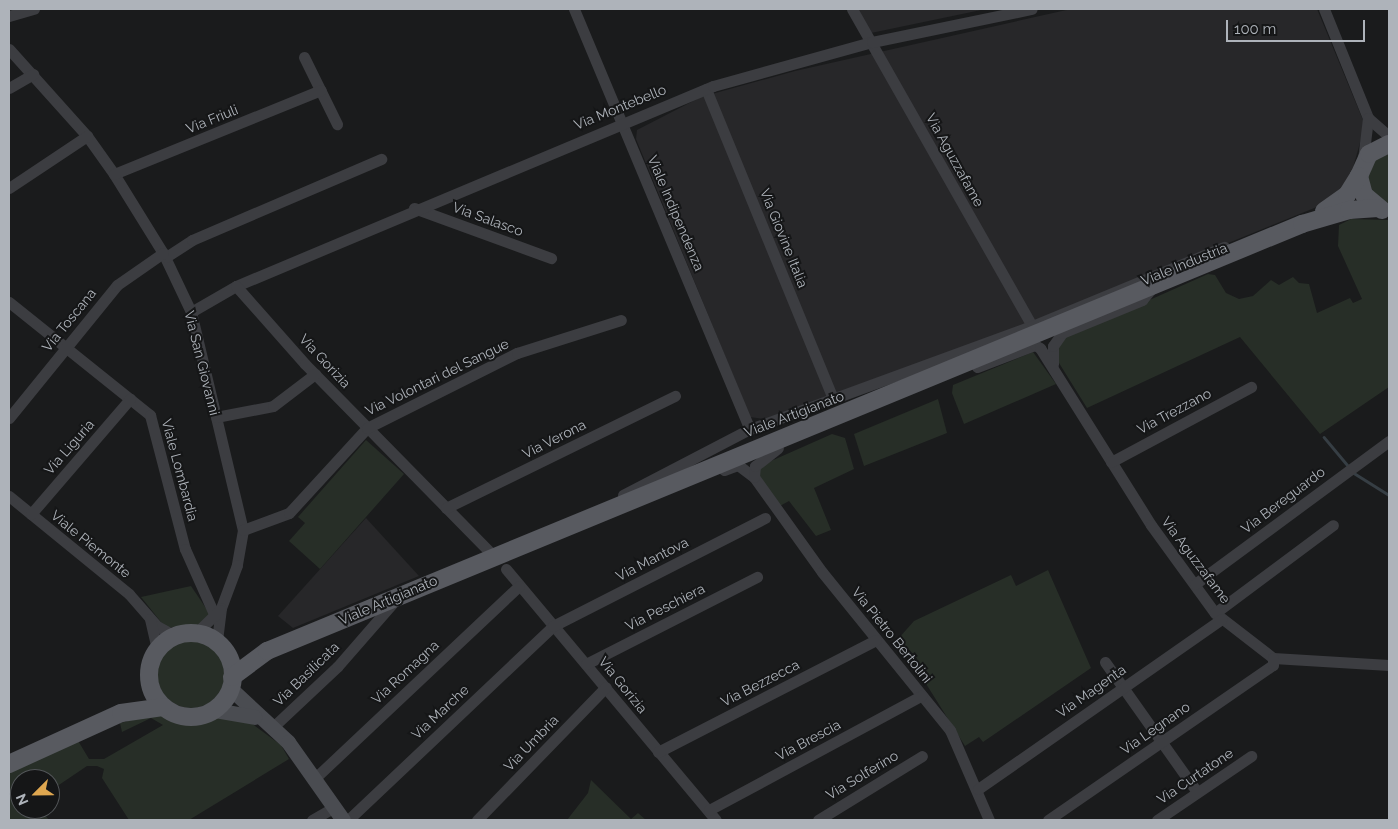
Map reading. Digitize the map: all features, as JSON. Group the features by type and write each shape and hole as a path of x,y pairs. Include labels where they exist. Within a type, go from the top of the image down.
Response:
{"main road":[{"name":"Viale Industria","path":"1302,224 1337,203 1374,150 1389,144"},
{"name":"Viale Industria","path":"1361,170 1364,195 1384,210"},
{"name":"Viale Industria","path":"1033,331 1152,288 1302,224 1349,210 1384,210"},
{"name":"Viale Artigianato","path":"232,683 264,652 640,495 838,406 947,371 1033,331"},
{"path":"9,764 122,713 163,707 184,717 214,710 232,683 222,648 196,633 175,636 157,649 149,679 122,713"},
{"name":"Viale Artigianato","path":"222,648 264,652"},
{"path":"149,679 163,707"}],"street":[{"path":"9,16 34,9"},
{"name":"Viale Indipendenza","path":"574,9 750,429"},
{"name":"Via Aguzzafame","path":"852,9 1033,331"},
{"name":"Via Montebello","path":"236,286 414,208 706,89 872,42 1032,9"},
{"path":"1324,9 1368,118 1389,136"},
{"name":"Via San Giovanni","path":"9,49 88,136 164,255 191,312 243,530 237,565 218,612 196,633"},
{"path":"304,57 337,124"},
{"path":"9,88 32,74"},
{"name":"Via Giovine Italia","path":"706,89 838,406"},
{"name":"Via Friuli","path":"114,174 321,90"},
{"path":"1361,170 1368,118"},
{"path":"9,188 88,136"},
{"name":"Via Toscana","path":"9,418 117,285 164,255 192,240 381,158"},
{"name":"Viale Industria","path":"1033,331 1337,203"},
{"name":"Via Salasco","path":"414,208 551,258"},
{"path":"191,312 236,286"},
{"name":"Via Gorizia","path":"236,286 315,374 494,556"},
{"path":"1053,364 1053,346 1062,333 1142,300 1152,288"},
{"name":"Viale Lombardia","path":"9,302 65,349 150,415 185,549 218,612"},
{"name":"Via Volontari del Sangue","path":"243,530 289,513 367,428 517,353 621,320"},
{"name":"Viale Artigianato","path":"512,548 524,537 663,478 750,429 838,406 1033,331"},
{"name":"Via Aguzzafame","path":"947,371 964,372 1034,345 1053,364 1111,462 1219,616 1273,658"},
{"path":"216,417 273,406 315,374"},
{"name":"Via Trezzano","path":"1111,462 1251,387"},
{"name":"Via Verona","path":"446,508 675,396"},
{"name":"Via Liguria","path":"31,514 130,399"},
{"path":"640,495 653,498 738,466 754,477 755,466 767,453 833,426 838,406"},
{"name":"Via Bereguardo","path":"1195,584 1389,441"},
{"name":"Via Pietro Bertolini","path":"754,477 876,640 950,730 978,789 989,820"},
{"name":"Viale Piemonte","path":"9,496 129,594 150,619 175,636"},
{"path":"432,582 456,581 496,566 506,569 513,556 583,527 590,516"},
{"name":"Via Mantova","path":"553,626 765,518"},
{"name":"Via Magenta","path":"978,789 1219,616 1333,524"},
{"name":"Via Gorizia","path":"506,569 518,586 606,687 716,820"},
{"name":"Via Peschiera","path":"586,664 757,577"},
{"name":"Via Romagna","path":"313,780 518,586"},
{"name":"Via Basilicata","path":"274,727 337,666 398,596"},
{"name":"Via San Giovanni","path":"218,612 222,648"},
{"name":"Viale Piemonte","path":"150,619 157,649"},
{"name":"Via Marche","path":"348,820 553,626"},
{"name":"Via Bezzecca","path":"658,752 876,640"},
{"path":"1273,658 1389,664"},
{"name":"Via Legnano","path":"1048,820 1273,665 1273,658"},
{"path":"1106,662 1197,792"},
{"path":"232,683 274,727 332,808 343,820"},
{"name":"Via Umbria","path":"477,820 606,687"},
{"name":"Via Brescia","path":"709,810 921,696"},
{"path":"214,710 243,712 274,727"},
{"name":"Via Solferino","path":"818,820 922,756"},
{"name":"Via Curtatone","path":"1157,820 1251,756"},
{"path":"312,820 332,808"}],"shaded area":[{"path":"857,9 986,9 871,33"},
{"path":"1071,9 1317,9 1365,125 1349,182 1334,200 1036,321 764,419 750,417 636,139 637,130 701,97 795,71"},
{"path":"1389,151 1389,205 1367,187 1369,164"},
{"path":"1351,219 1389,220 1389,387 1320,434 1240,337 1087,408 1059,363 1057,350 1064,338 1208,274 1215,275 1226,293 1239,299 1253,296 1271,280 1279,285 1293,277 1299,283 1309,284 1317,313 1350,298 1353,303 1362,299 1338,246 1339,225"},
{"path":"1033,352 1056,384 964,424 952,393 953,385"},
{"path":"938,399 947,433 864,466 854,434"},
{"path":"832,434 845,438 854,469 814,488 831,530 816,536 789,501 778,507 759,481 760,466"},
{"path":"366,440 404,474 320,569 289,541 305,523 298,517"},
{"path":"366,518 419,576 293,628 278,616"},
{"path":"1048,570 1091,668 983,742 979,737 965,746 898,639 914,621 1011,575 1016,586"},
{"path":"191,586 210,614 199,625 188,628 165,627 141,597"},
{"path":"184,640 198,640 210,645 220,655 225,667 225,681 220,693 210,703 198,708 184,708 172,703 162,693 157,681 157,667 162,655 172,645"},
{"path":"155,714 190,723 222,716 247,720 281,745 289,759 189,820 129,820 102,778 104,769 97,766 87,766 60,784 60,769 15,769 77,739 89,759 104,759 163,725 151,718 122,732 120,723"},
{"path":"9,772 10,819 49,820 9,820"},
{"path":"591,780 631,819 638,813 646,820 567,820 588,793"}],"waterway":[{"path":"1324,437 1349,467"},
{"path":"1354,473 1389,495"}]}
